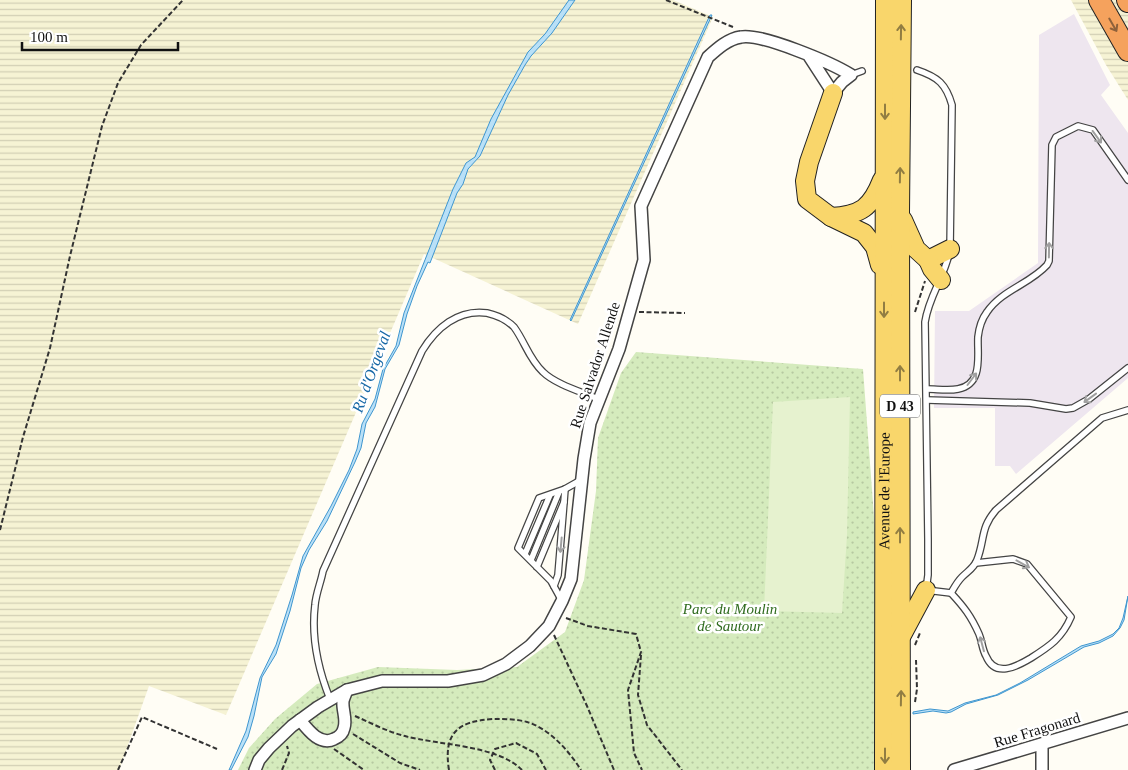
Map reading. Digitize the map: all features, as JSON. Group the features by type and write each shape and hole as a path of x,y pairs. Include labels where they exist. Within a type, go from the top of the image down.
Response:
{"highway":[{"path":"1098,0 1128,51"}],"main road":[{"name":"D 43","path":"885,0 901,66"},
{"name":"D 43","path":"901,66 902,0"},
{"name":"Avenue de l'Europe","path":"884,770 885,173 901,66"},
{"name":"Avenue de l'Europe","path":"901,66 900,213 908,642 901,770"},
{"path":"833,93 809,162 805,181 807,199 831,217 864,233 875,247 884,275"},
{"path":"831,217 849,216 866,207 876,194 885,173"},
{"path":"900,213 916,249 933,270 950,249"},
{"path":"908,642 926,590"}],"street":[{"path":"741,37 758,37 856,73 842,82 833,93 809,56"},
{"name":"Rue Salvador Allende","path":"255,770 259,760 300,720 330,699 347,690 382,681 448,681 483,675 506,664 530,646 549,626 562,602 571,579 590,422 619,349 644,260 641,206 708,57 723,44 741,37"},
{"path":"300,720 311,734 320,740 329,742 338,738 346,722 344,701 347,690"},
{"name":"Rue Fragonard","path":"954,770 1128,718"},
{"path":"1042,744 1042,770"}],"lane":[{"path":"901,66 936,78 944,86 952,105 950,249 948,263 933,270 930,302 925,322 928,400 928,575 926,590 951,593 967,610 980,635 985,655 990,663 1001,670 1016,667 1052,645 1066,628 1071,617 1027,564 1013,559 976,563"},
{"path":"927,389 958,389 970,383 978,370 980,326 987,312 1000,298 1047,265 1049,261 1052,145 1056,137 1078,126 1093,130 1128,180"},
{"path":"330,699 322,679 317,657 313,627 315,603 324,571 428,341 448,322 460,316 475,312 494,314 513,326 531,359 544,374 598,399"},
{"path":"928,400 1030,403 1066,409 1073,408 1089,399 1128,368"},
{"path":"951,593 960,578 973,568 976,563 985,526 996,510 1102,418 1128,410"},
{"path":"562,602 551,581 525,554 550,494 582,479"},
{"path":"554,586 558,575 564,502 562,490"},
{"path":"531,560 562,490"},
{"path":"538,567 564,502"}],"path":[{"path":"0,530 23,437 50,348 70,256 102,126 118,83 141,45 182,0"},
{"path":"666,0 736,28 741,37"},
{"path":"914,312 921,288 933,270"},
{"path":"630,308 640,312 685,313"},
{"path":"556,614 588,626 636,634 641,652 638,695 647,725 682,770"},
{"path":"549,626 587,706 614,770"},
{"path":"908,642 920,632"},
{"path":"641,652 628,690 634,753 642,770"},
{"path":"908,702 916,702 916,654"},
{"path":"344,711 404,736 493,754 516,764 522,770"},
{"path":"118,770 142,717 217,749"},
{"path":"449,770 449,744 454,733 462,725 477,720 505,718 528,722 548,734 571,755 581,770"},
{"path":"344,729 400,763 420,770"},
{"path":"279,739 286,743 289,753 282,770"},
{"path":"320,740 364,770"},
{"path":"495,770 490,760 495,749 516,743 537,754 546,770"}],"shaded area":[{"path":"0,0 673,0 713,17 578,324 424,254 226,715 149,686 119,770 0,770"},
{"path":"1071,0 1128,0 1128,100 1106,65"},
{"path":"1074,14 1110,85 1101,95 1128,133 1128,378 1016,474 1010,466 995,466 995,408 934,408 935,311 969,311 1038,263 1039,35"}],"green space":[{"name":"Parc du Moulin de Sautour","path":"636,352 863,369 889,718 886,770 238,770 249,748 275,719 317,684 378,667 457,670 517,667 565,632 584,580 596,491 598,438 621,373"},
{"path":"850,397 847,535 842,613 764,611 773,402"}],"water":[{"path":"569,0 575,0 552,33 525,65 508,95 480,156 468,169 463,184 457,193 430,263 428,262 417,286 399,345 385,369 375,407 366,423 361,448 327,521 309,550 301,568 276,654 262,677 248,737 231,770 229,770 246,731 260,678 276,645 303,556 349,470 357,449 362,424 375,399 383,369 396,346 404,313 453,189 466,163 475,157 491,119 528,52 545,34"},
{"path":"710,15 712,15 571,321 570,320"},
{"path":"1128,596 1124,620 1120,628 1113,636 1099,643 1084,647 1028,680 998,695 966,704 951,712 933,711 913,714 913,712 930,709 948,711 965,703 996,695 1020,683 1081,646 1099,641 1113,634 1119,628 1123,618"}],"water label":[{"name":"Ru d'Orgeval","path":"371,372"}]}
